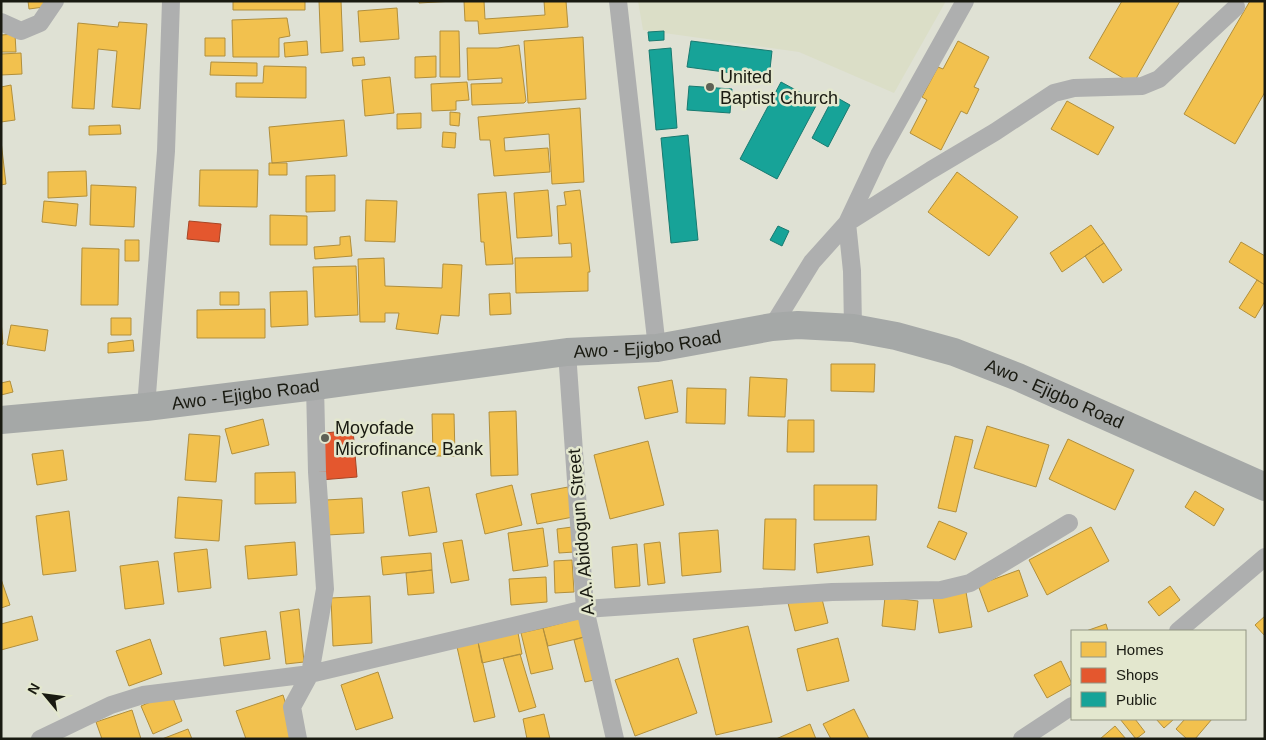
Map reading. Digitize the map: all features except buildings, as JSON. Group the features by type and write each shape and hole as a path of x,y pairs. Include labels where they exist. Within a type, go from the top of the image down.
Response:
{"main road":[{"name":"Awo - Ejigbo Road","path":"1,420 146,407 567,352 657,348 772,327 798,325 853,328 896,336 954,352 1018,377 1265,487"}],"street":[{"path":"1,22 21,31 40,23 55,1"},
{"path":"146,407 166,151 171,1"},
{"path":"618,1 657,348"},
{"path":"853,328 852,271 847,224 879,155 965,1"},
{"path":"772,327 812,262 847,224 1054,93 1074,88 1142,86 1159,79 1236,7"},
{"name":"A.A. Abidogun Street","path":"567,352 585,608 615,739"},
{"path":"298,739 292,707 310,674 325,589 317,472 314,386"},
{"path":"40,739 111,705 143,695 310,674 585,608 832,592 941,590 970,583 1069,523"},
{"path":"1179,630 1265,557"},
{"path":"1022,739 1071,707"}],"shaded area":[{"path":"638,1 946,1 894,93 799,52 643,30"}],"place":[{"name":"United Baptist Church","path":"710,87"},
{"name":"Moyofade Microfinance Bank","path":"325,438"}]}
